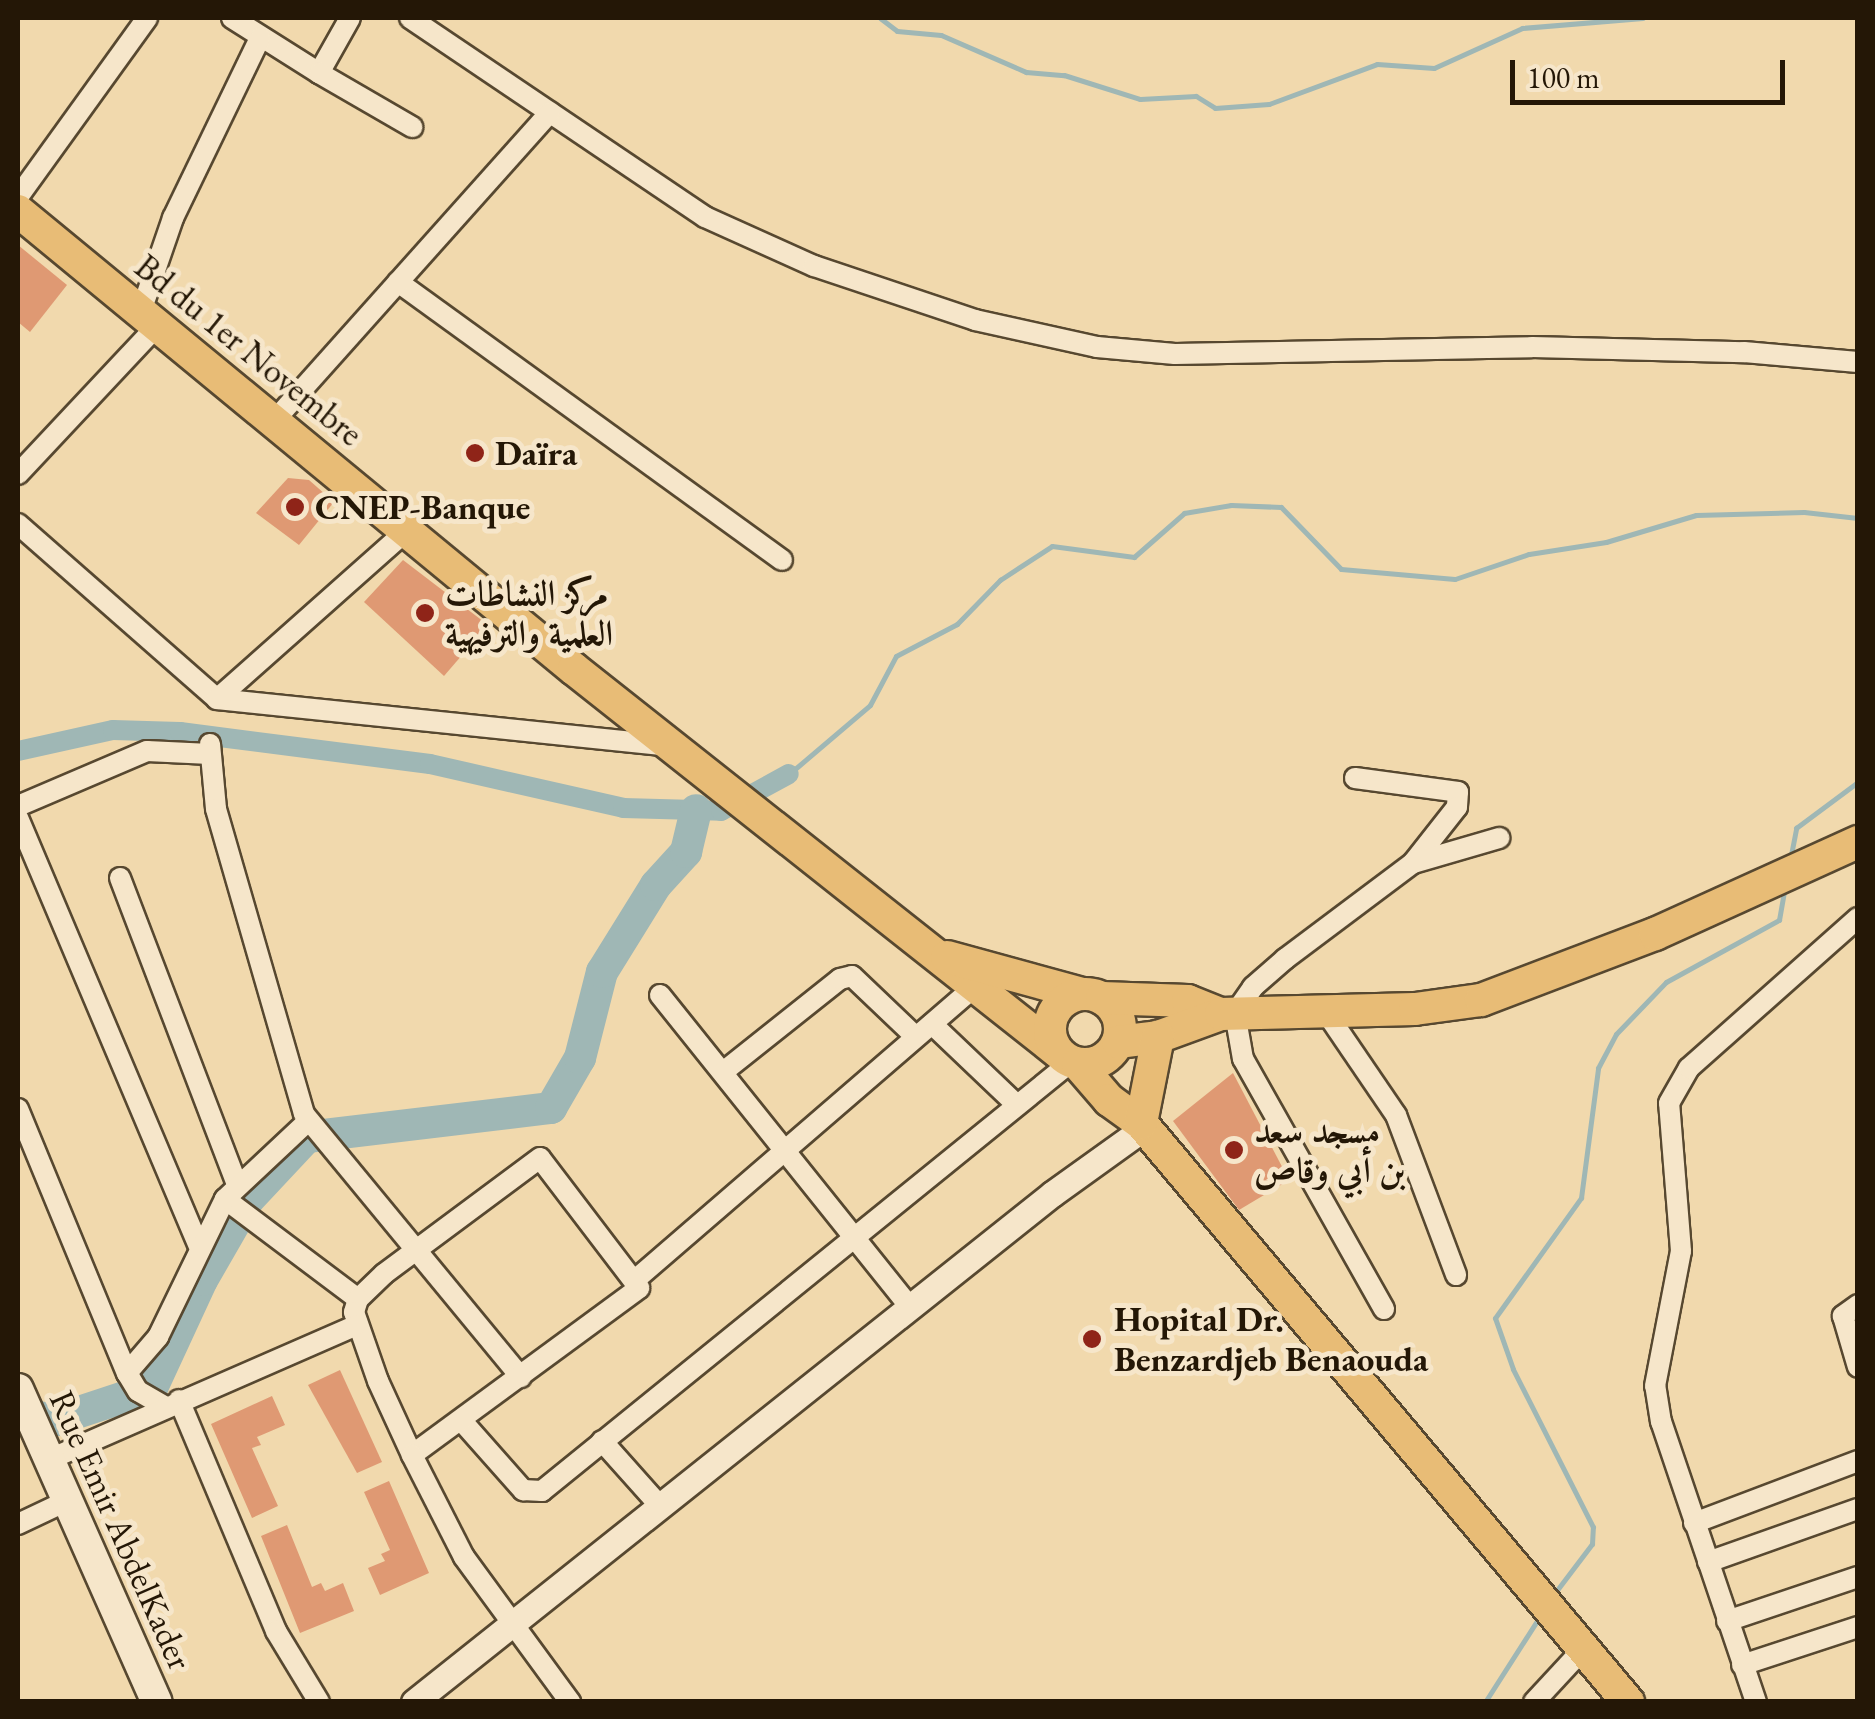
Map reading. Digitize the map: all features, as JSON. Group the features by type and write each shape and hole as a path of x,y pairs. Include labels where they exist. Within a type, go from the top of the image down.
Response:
{"main road":[{"name":"Bd du 1er Novembre","path":"18,210 406,530 937,953 973,988 1068,1059 1142,1126 1628,1702"},
{"path":"1092,996 1056,1010 1050,1031 1068,1059 1101,1061 1118,1043 1158,1038 1228,1014 1481,1000 1654,934 1781,873 1855,843"},
{"path":"937,953 1092,996 1188,1001 1228,1014"},
{"path":"1092,996 1120,1022 1118,1043 1139,1086 1142,1126"},
{"path":"1142,1126 1158,1038"},
{"name":"Rue Emir AbdelKader","path":"18,1389 48,1460 71,1500 157,1702"}],"street":[{"path":"18,198 147,18"},
{"path":"232,18 319,74 412,126"},
{"path":"319,74 350,18"},
{"path":"410,18 705,216 758,242 975,320 1097,347 1175,354 1349,346 1645,348 1858,362"},
{"path":"18,474 148,320 181,202 260,38"},
{"path":"274,421 550,112"},
{"path":"398,282 782,560"},
{"path":"18,524 217,699 676,747"},
{"path":"217,699 406,530"},
{"path":"18,806 147,752 210,749 216,810 314,1129 418,1249 521,1378"},
{"path":"1355,778 1458,792 1457,807 1413,863 1253,986 1228,1014 1243,1059 1384,1309"},
{"path":"18,818 198,1245"},
{"path":"1413,863 1499,838"},
{"path":"120,878 236,1202 358,1299"},
{"path":"1756,1702 1694,1523 1654,1386 1681,1252 1682,1209 1668,1135 1669,1103 1688,1068 1858,918"},
{"path":"722,1072 840,979 852,976 1017,1105"},
{"path":"635,1280 973,988"},
{"path":"660,995 911,1308"},
{"path":"1325,1010 1396,1116 1456,1274"},
{"path":"461,1420 532,1494 1017,1105 1068,1059"},
{"path":"18,1109 129,1378 167,1403 276,1631 318,1702"},
{"path":"414,1702 1142,1126"},
{"path":"129,1378 158,1337 198,1245 236,1202 314,1129"},
{"path":"412,1455 637,1291 635,1280 540,1158 358,1299 355,1326 412,1455 464,1557 510,1626 570,1702"},
{"path":"1858,1306 1843,1316 1858,1367"},
{"path":"48,1460 167,1403 355,1326"},
{"path":"602,1441 660,1506"},
{"path":"1694,1523 1858,1461"},
{"path":"18,1524 71,1500"},
{"path":"1708,1562 1858,1510"},
{"path":"1728,1621 1858,1578"},
{"path":"1742,1665 1858,1626"},
{"path":"1534,1702 1575,1639"}],"building":[{"path":"18,245 67,285 30,332 18,322"},
{"name":"CNEP-Banque","path":"288,478 309,480 334,502 299,545 256,513"},
{"name":"مركز النشاطات العلمية والترفيهية","path":"403,560 488,625 444,676 364,602"},
{"name":"مسجد سعد بن أبي وقاص","path":"1233,1073 1289,1180 1239,1210 1173,1121"},
{"path":"340,1370 382,1462 357,1473 308,1385"},
{"path":"272,1396 285,1425 257,1437 261,1445 252,1448 278,1506 252,1518 211,1424"},
{"path":"389,1481 429,1573 380,1595 368,1568 385,1561 381,1554 390,1550 364,1492"},
{"path":"287,1525 312,1587 321,1583 325,1591 343,1583 354,1611 300,1633 261,1536"}],"waterway":[{"path":"880,18 897,31 941,35 1026,72 1064,75 1140,99 1196,96 1215,108 1269,104 1377,64 1434,68 1522,28 1643,18"},
{"path":"789,774 870,705 896,656 957,624 1000,580 1052,546 1134,557 1184,513 1231,505 1281,507 1341,569 1455,579 1529,554 1606,542 1696,515 1804,512 1858,518"},
{"path":"18,751 113,730 180,732 430,764 623,808 721,811 789,774"},
{"path":"1790,860 1796,828 1858,782"},
{"path":"18,1413 55,1420 152,1388 202,1280 248,1200 307,1137 551,1108 580,1058 602,972 656,885 686,852 696,810"},
{"path":"1554,1594 1592,1544 1593,1527 1513,1369 1495,1318 1581,1198 1598,1068 1616,1034 1666,982 1779,920 1784,891"},
{"path":"1485,1702 1540,1616"}],"place":[{"name":"Daïra","path":"475,453"},
{"name":"CNEP-Banque","path":"295,507"},
{"name":"مركز النشاطات العلمية والترفيهية","path":"425,613"},
{"name":"مسجد سعد بن أبي وقاص","path":"1234,1150"},
{"name":"Hopital Dr. Benzardjeb Benaouda","path":"1092,1339"}]}
